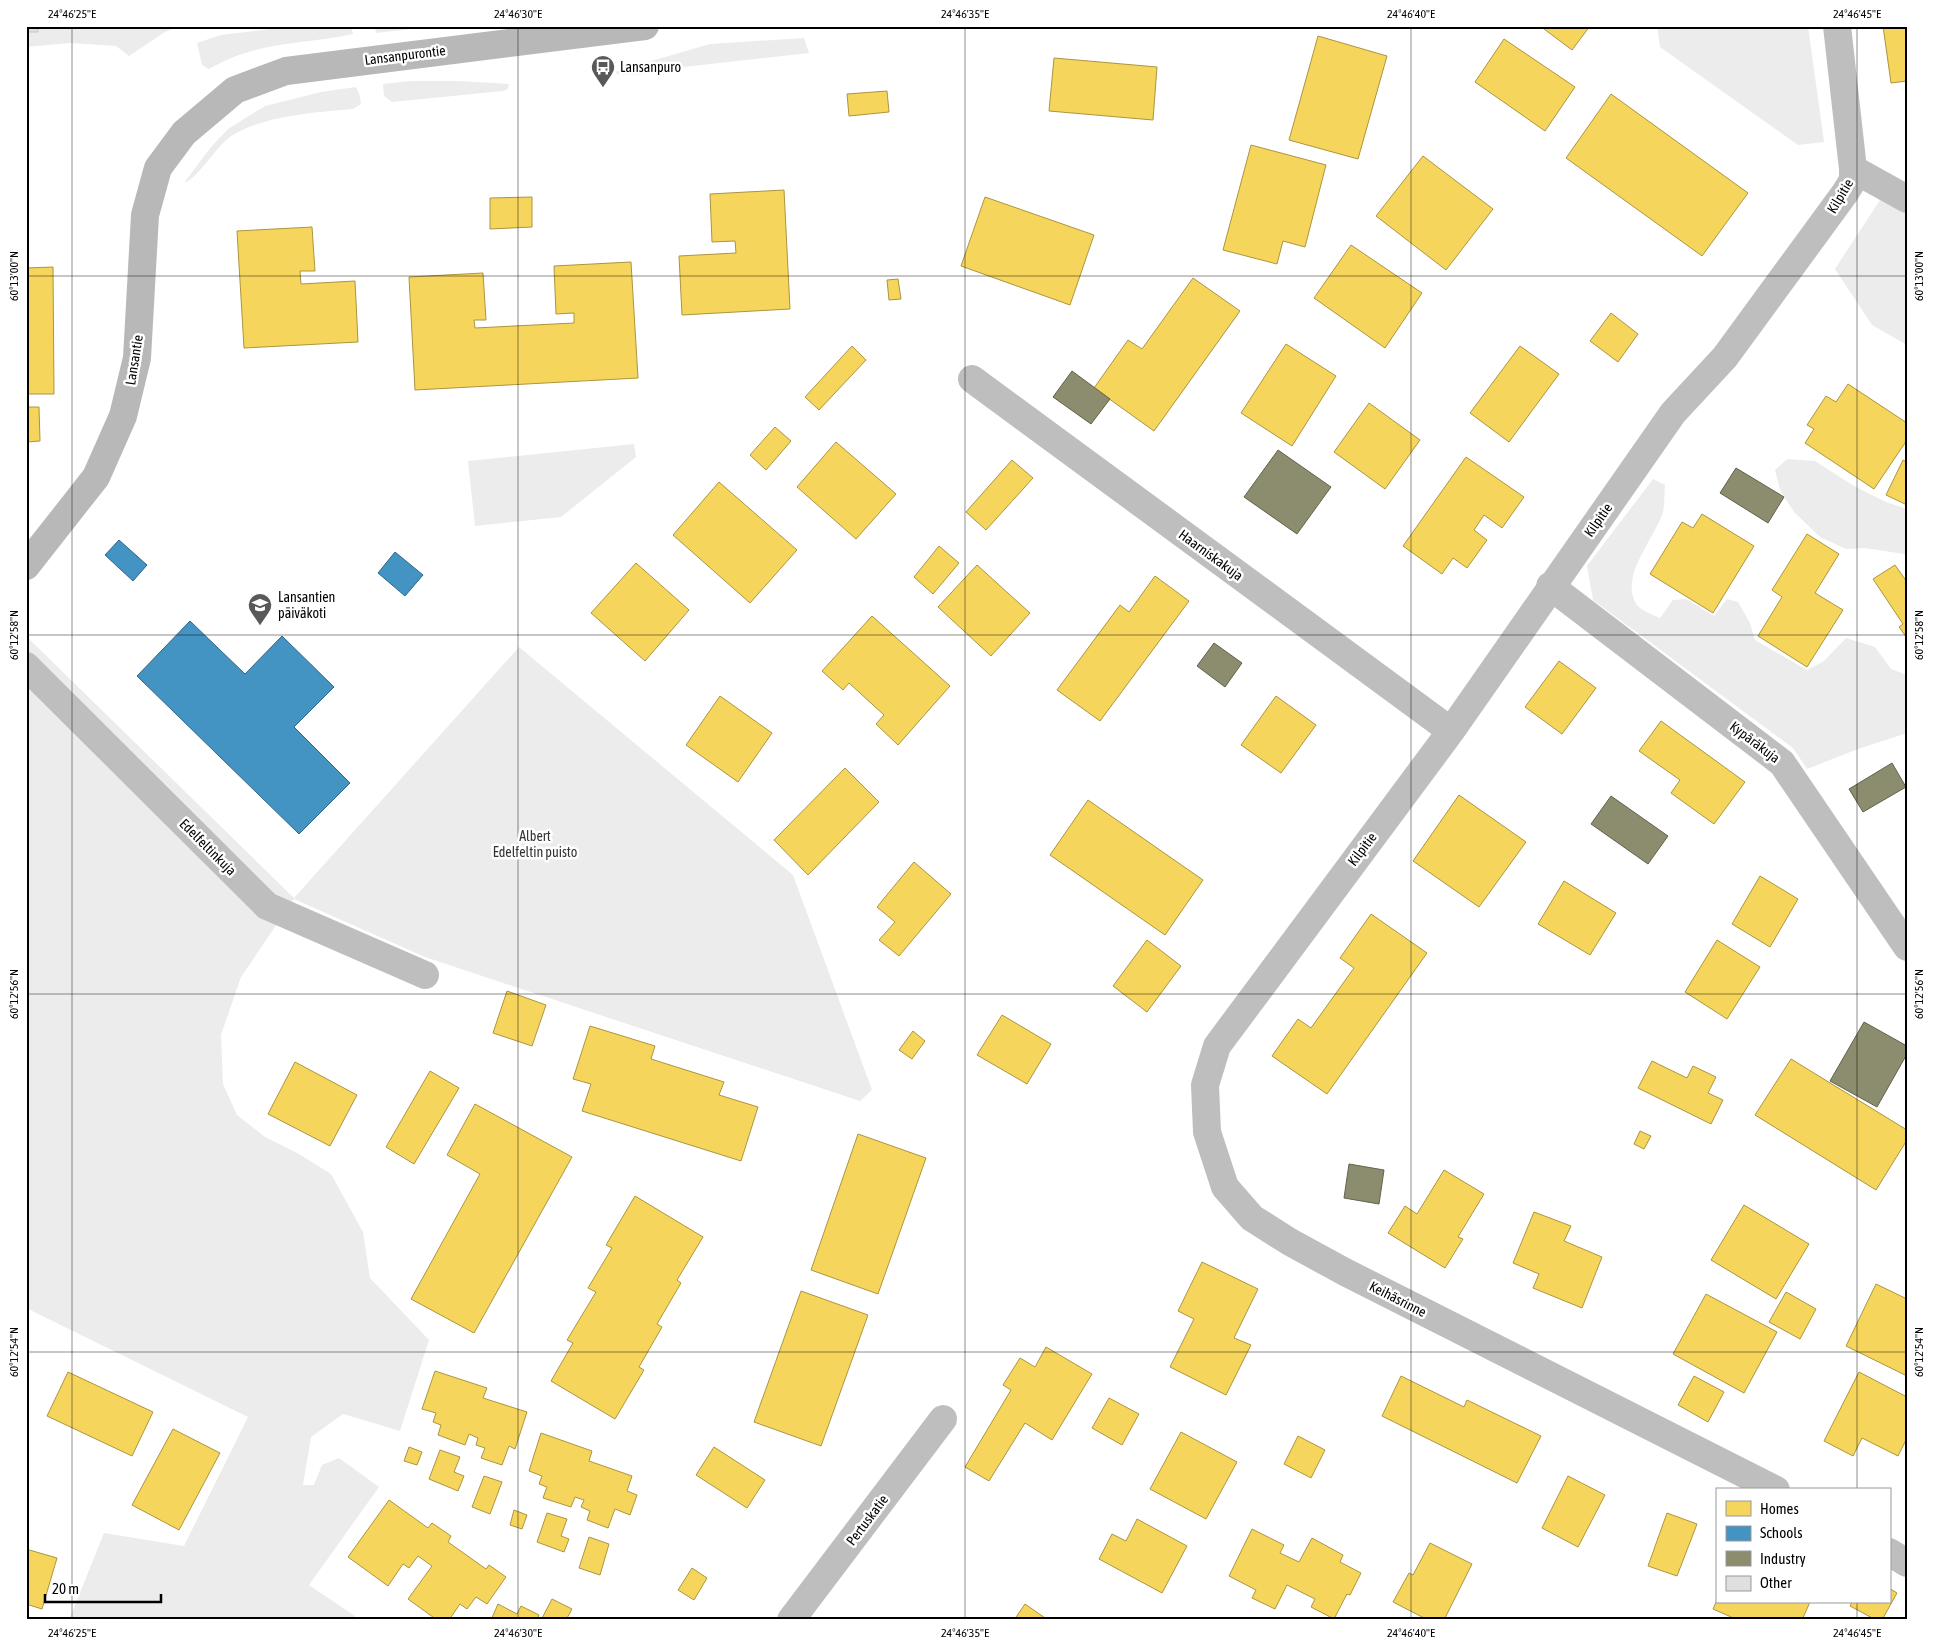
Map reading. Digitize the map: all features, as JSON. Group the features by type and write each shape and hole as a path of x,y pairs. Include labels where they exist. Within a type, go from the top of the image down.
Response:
{"street":[{"name":"Lansanpurontie","path":"184,133 235,90 286,71 645,26"},
{"name":"Kilpitie","path":"1258,990 1451,730 1550,586 1673,413 1725,357 1853,180 1837,26"},
{"name":"Lansantie","path":"26,566 96,477 123,416 138,358 145,215 158,168 184,133"},
{"path":"1853,169 1907,199"},
{"name":"Haarniskakuja","path":"972,378 1451,730"},
{"name":"Kypäräkuja","path":"1550,586 1782,763 1907,947"},
{"name":"Edelfeltinkuja","path":"26,666 267,906 425,975"},
{"name":"Keihäsrinne","path":"1258,990 1217,1046 1205,1085 1206,1132 1225,1187 1252,1218 1290,1242 1345,1272 1772,1488"},
{"name":"Pertuskatie","path":"791,1620 943,1419"},
{"path":"1890,1553 1907,1563"}],"green space":[{"path":"26,26 179,26 165,32 129,56 116,46 71,43 26,47"},
{"path":"297,26 351,26 353,34 280,45 244,53 209,69 202,65 197,43 221,35"},
{"path":"375,26 437,26 376,33"},
{"path":"1657,26 1808,26 1824,142 1798,145 1660,47"},
{"path":"804,38 809,53 683,67 640,75 616,74 617,71 710,44"},
{"path":"410,81 460,81 509,84 508,89 503,91 392,102 384,96 383,84"},
{"path":"356,87 361,104 353,109 275,119 259,123 233,135 220,146 196,175 184,183 211,147 228,129 265,106 321,92"},
{"path":"1880,200 1907,214 1907,345 1872,325 1835,269"},
{"path":"634,444 636,457 561,517 475,526 468,461"},
{"path":"1787,459 1815,461 1854,486 1886,502 1907,509 1907,557 1904,554 1865,548 1846,549 1820,537 1794,512 1780,490 1775,470"},
{"path":"1653,479 1665,485 1664,506 1659,522 1640,558 1632,583 1632,594 1639,607 1660,618 1673,600 1686,599 1714,616 1727,599 1738,602 1750,623 1755,640 1807,670 1824,661 1846,638 1875,647 1891,669 1907,675 1907,733 1858,749 1807,769 1793,748 1593,600 1587,566"},
{"name":"Albert Edelfeltin puisto","path":"26,636 294,898 519,647 793,875 872,1090 860,1101 425,957 294,899 241,977 221,1035 223,1084 237,1115 265,1137 299,1154 331,1174 363,1232 370,1278 429,1340 400,1431 343,1414 311,1437 303,1485 314,1485 322,1465 339,1458 379,1487 309,1585 355,1616 352,1620 69,1620 104,1533 184,1546 248,1417 26,1308"}],"building: Homes":[{"path":"1540,26 1590,26 1572,50"},
{"path":"1883,26 1907,26 1907,81 1891,83"},
{"path":"1318,36 1387,56 1358,159 1289,140"},
{"path":"1504,39 1575,87 1545,131 1475,82"},
{"path":"1054,58 1157,67 1153,120 1049,111"},
{"path":"887,91 889,112 849,116 847,94"},
{"path":"1611,94 1748,193 1702,256 1566,158"},
{"path":"1251,145 1326,165 1305,247 1283,241 1277,264 1223,250"},
{"path":"1423,156 1493,209 1446,270 1376,216"},
{"path":"784,190 790,309 682,315 679,256 736,253 735,241 712,242 710,194"},
{"path":"532,197 532,227 490,229 490,198"},
{"path":"985,197 1094,235 1070,305 961,266"},
{"path":"312,227 315,271 300,271 301,284 355,281 358,342 244,348 237,231"},
{"path":"1351,245 1422,293 1385,348 1314,298"},
{"path":"631,262 638,378 415,390 409,277 483,273 486,320 474,320 475,328 574,323 574,313 556,314 554,266"},
{"path":"53,267 54,394 26,394 26,268"},
{"path":"1193,278 1240,311 1154,431 1094,388 1128,340 1142,349"},
{"path":"898,279 901,299 889,300 887,280"},
{"path":"1611,313 1638,334 1618,362 1590,341"},
{"path":"1286,344 1336,376 1292,446 1241,413"},
{"path":"852,346 866,360 819,410 805,397"},
{"path":"1520,346 1559,374 1509,442 1470,413"},
{"path":"1848,384 1907,423 1907,440 1874,489 1805,443 1814,429 1807,425 1826,396 1836,402"},
{"path":"1369,403 1420,440 1385,489 1334,452"},
{"path":"26,407 39,407 40,441 26,442"},
{"path":"775,427 791,441 766,470 750,455"},
{"path":"836,442 896,494 856,539 797,487"},
{"path":"1466,457 1524,497 1502,528 1484,515 1474,530 1487,540 1467,568 1453,558 1442,574 1403,546"},
{"path":"1012,460 1033,478 986,530 966,512"},
{"path":"1903,460 1907,462 1907,505 1886,495"},
{"path":"719,482 797,550 750,603 673,535"},
{"path":"1702,514 1754,546 1713,613 1650,574 1682,522 1693,528"},
{"path":"1807,534 1839,554 1815,593 1843,610 1807,667 1758,636 1782,597 1772,590"},
{"path":"939,546 959,563 933,594 914,577"},
{"path":"636,563 689,610 645,661 591,613"},
{"path":"977,565 1030,613 991,656 938,607"},
{"path":"1895,565 1907,582 1907,638 1899,627 1903,624 1873,579"},
{"path":"1155,576 1189,601 1100,721 1057,690 1120,605 1129,612"},
{"path":"872,616 950,686 898,745 876,724 884,715 849,683 843,690 822,671"},
{"path":"1559,661 1596,688 1562,734 1525,707"},
{"path":"720,696 772,733 738,782 686,745"},
{"path":"1276,696 1316,725 1281,773 1241,745"},
{"path":"1661,721 1745,782 1714,824 1671,793 1680,780 1639,751"},
{"path":"845,768 879,802 808,875 774,840"},
{"path":"1459,795 1526,842 1479,907 1413,861"},
{"path":"1088,800 1203,880 1165,935 1050,855"},
{"path":"914,862 951,894 899,956 879,940 895,922 877,907"},
{"path":"1760,876 1798,899 1770,947 1732,924"},
{"path":"1564,881 1616,913 1590,955 1538,924"},
{"path":"1371,914 1427,953 1327,1094 1272,1056 1298,1019 1311,1028 1354,968 1340,958"},
{"path":"1147,940 1181,966 1147,1012 1113,986"},
{"path":"1717,940 1760,967 1727,1019 1685,992"},
{"path":"507,991 546,1005 532,1046 493,1033"},
{"path":"1002,1015 1051,1044 1027,1084 977,1055"},
{"path":"590,1026 655,1046 651,1059 724,1082 719,1095 758,1107 741,1161 582,1111 591,1084 573,1079"},
{"path":"913,1031 925,1041 912,1059 899,1050"},
{"path":"1791,1059 1907,1130 1907,1140 1876,1190 1755,1115"},
{"path":"1652,1061 1687,1078 1693,1066 1716,1077 1708,1093 1723,1100 1711,1124 1638,1088"},
{"path":"295,1062 357,1095 330,1146 268,1114"},
{"path":"430,1071 459,1088 414,1164 386,1147"},
{"path":"475,1104 572,1157 474,1333 411,1299 480,1174 447,1155"},
{"path":"1640,1131 1651,1136 1644,1149 1634,1144"},
{"path":"858,1134 926,1158 878,1294 811,1270"},
{"path":"1444,1170 1484,1194 1458,1237 1463,1239 1445,1268 1388,1233 1405,1206 1417,1214"},
{"path":"635,1196 703,1237 677,1280 681,1283 657,1324 662,1327 639,1367 644,1370 615,1419 551,1381 573,1343 567,1340 596,1292 588,1288 612,1248 606,1245"},
{"path":"1744,1205 1809,1244 1776,1299 1711,1260"},
{"path":"1534,1212 1571,1226 1564,1241 1602,1257 1582,1308 1533,1288 1539,1274 1513,1263"},
{"path":"1202,1262 1258,1289 1234,1338 1251,1345 1226,1395 1170,1367 1194,1319 1178,1311"},
{"path":"1876,1284 1907,1299 1907,1376 1846,1346"},
{"path":"801,1291 868,1315 821,1446 754,1422"},
{"path":"1786,1292 1816,1309 1800,1339 1769,1322"},
{"path":"1706,1294 1777,1332 1744,1393 1673,1354"},
{"path":"1046,1347 1092,1374 1052,1440 1025,1423 989,1481 965,1467 1011,1390 1003,1385 1020,1358 1035,1367"},
{"path":"435,1371 487,1388 483,1398 527,1412 515,1449 509,1446 502,1465 481,1458 485,1448 476,1445 478,1438 469,1434 465,1445 438,1435 441,1425 433,1422 436,1413 422,1409"},
{"path":"68,1372 153,1412 132,1456 47,1416"},
{"path":"1859,1372 1907,1397 1907,1438 1898,1456 1862,1438 1853,1456 1824,1441"},
{"path":"1401,1376 1464,1407 1467,1400 1541,1436 1517,1483 1382,1416"},
{"path":"1694,1376 1724,1392 1708,1422 1678,1405"},
{"path":"1109,1398 1139,1414 1122,1445 1092,1428"},
{"path":"173,1429 220,1453 179,1530 132,1505"},
{"path":"1181,1432 1237,1462 1206,1519 1150,1489"},
{"path":"541,1433 592,1451 589,1461 632,1476 627,1491 637,1495 630,1515 615,1509 608,1528 587,1520 590,1511 581,1507 584,1500 575,1497 571,1507 543,1498 547,1487 539,1484 542,1476 529,1471"},
{"path":"1298,1436 1325,1450 1311,1478 1284,1464"},
{"path":"409,1447 422,1452 417,1465 404,1461"},
{"path":"714,1447 765,1480 747,1508 696,1475"},
{"path":"440,1450 460,1457 454,1472 464,1476 458,1491 429,1479"},
{"path":"484,1476 502,1482 490,1514 472,1507"},
{"path":"1568,1476 1605,1495 1578,1547 1542,1528"},
{"path":"389,1500 428,1528 432,1523 451,1536 448,1542 486,1569 489,1565 506,1577 487,1604 476,1597 467,1609 460,1604 449,1620 437,1620 408,1599 432,1566 418,1556 409,1568 403,1564 388,1586 348,1557"},
{"path":"514,1510 527,1515 522,1529 510,1525"},
{"path":"547,1513 567,1519 561,1536 569,1539 564,1552 537,1542"},
{"path":"1667,1513 1697,1524 1677,1576 1648,1566"},
{"path":"1137,1519 1187,1546 1162,1593 1099,1559 1112,1534 1126,1541"},
{"path":"1252,1529 1284,1545 1280,1553 1299,1562 1312,1538 1343,1555 1340,1562 1361,1573 1350,1595 1347,1594 1334,1619 1311,1607 1315,1599 1287,1585 1275,1609 1252,1598 1256,1590 1229,1576"},
{"path":"589,1537 609,1544 600,1575 579,1568"},
{"path":"1430,1543 1472,1564 1444,1620 1428,1620 1393,1602 1409,1573 1413,1575"},
{"path":"26,1549 57,1558 42,1609 26,1604"},
{"path":"692,1568 707,1578 694,1600 678,1590"},
{"path":"1890,1589 1897,1593 1882,1620 1876,1620 1850,1606 1851,1604 1890,1604"},
{"path":"552,1599 572,1609 566,1620 541,1620"},
{"path":"1716,1602 1716,1604 1809,1604 1802,1620 1738,1620 1713,1609"},
{"path":"498,1604 517,1614 521,1606 539,1615 537,1620 491,1620"},
{"path":"1025,1604 1048,1620 1014,1620"}],"building: Schools":[{"path":"119,540 147,565 133,581 105,555"},
{"path":"395,552 423,575 405,596 378,573"},
{"path":"190,621 245,674 282,636 334,687 294,727 350,783 299,834 137,676"}],"building: Industry":[{"path":"1072,371 1110,399 1091,424 1053,397"},
{"path":"1278,450 1331,487 1297,534 1244,497"},
{"path":"1736,468 1784,497 1768,523 1720,493"},
{"path":"1214,643 1242,663 1225,687 1197,666"},
{"path":"1892,763 1906,787 1863,812 1849,789"},
{"path":"1611,796 1668,836 1648,864 1591,824"},
{"path":"1864,1022 1907,1046 1907,1054 1877,1107 1830,1081"},
{"path":"1349,1164 1384,1170 1379,1204 1344,1198"}],"building: Other":[{"path":"26,26 38,26 38,32 26,32"}],"place":[{"name":"Lansanpuro","path":"603,88"},
{"name":"Lansantien päiväkoti","path":"260,626"}]}
